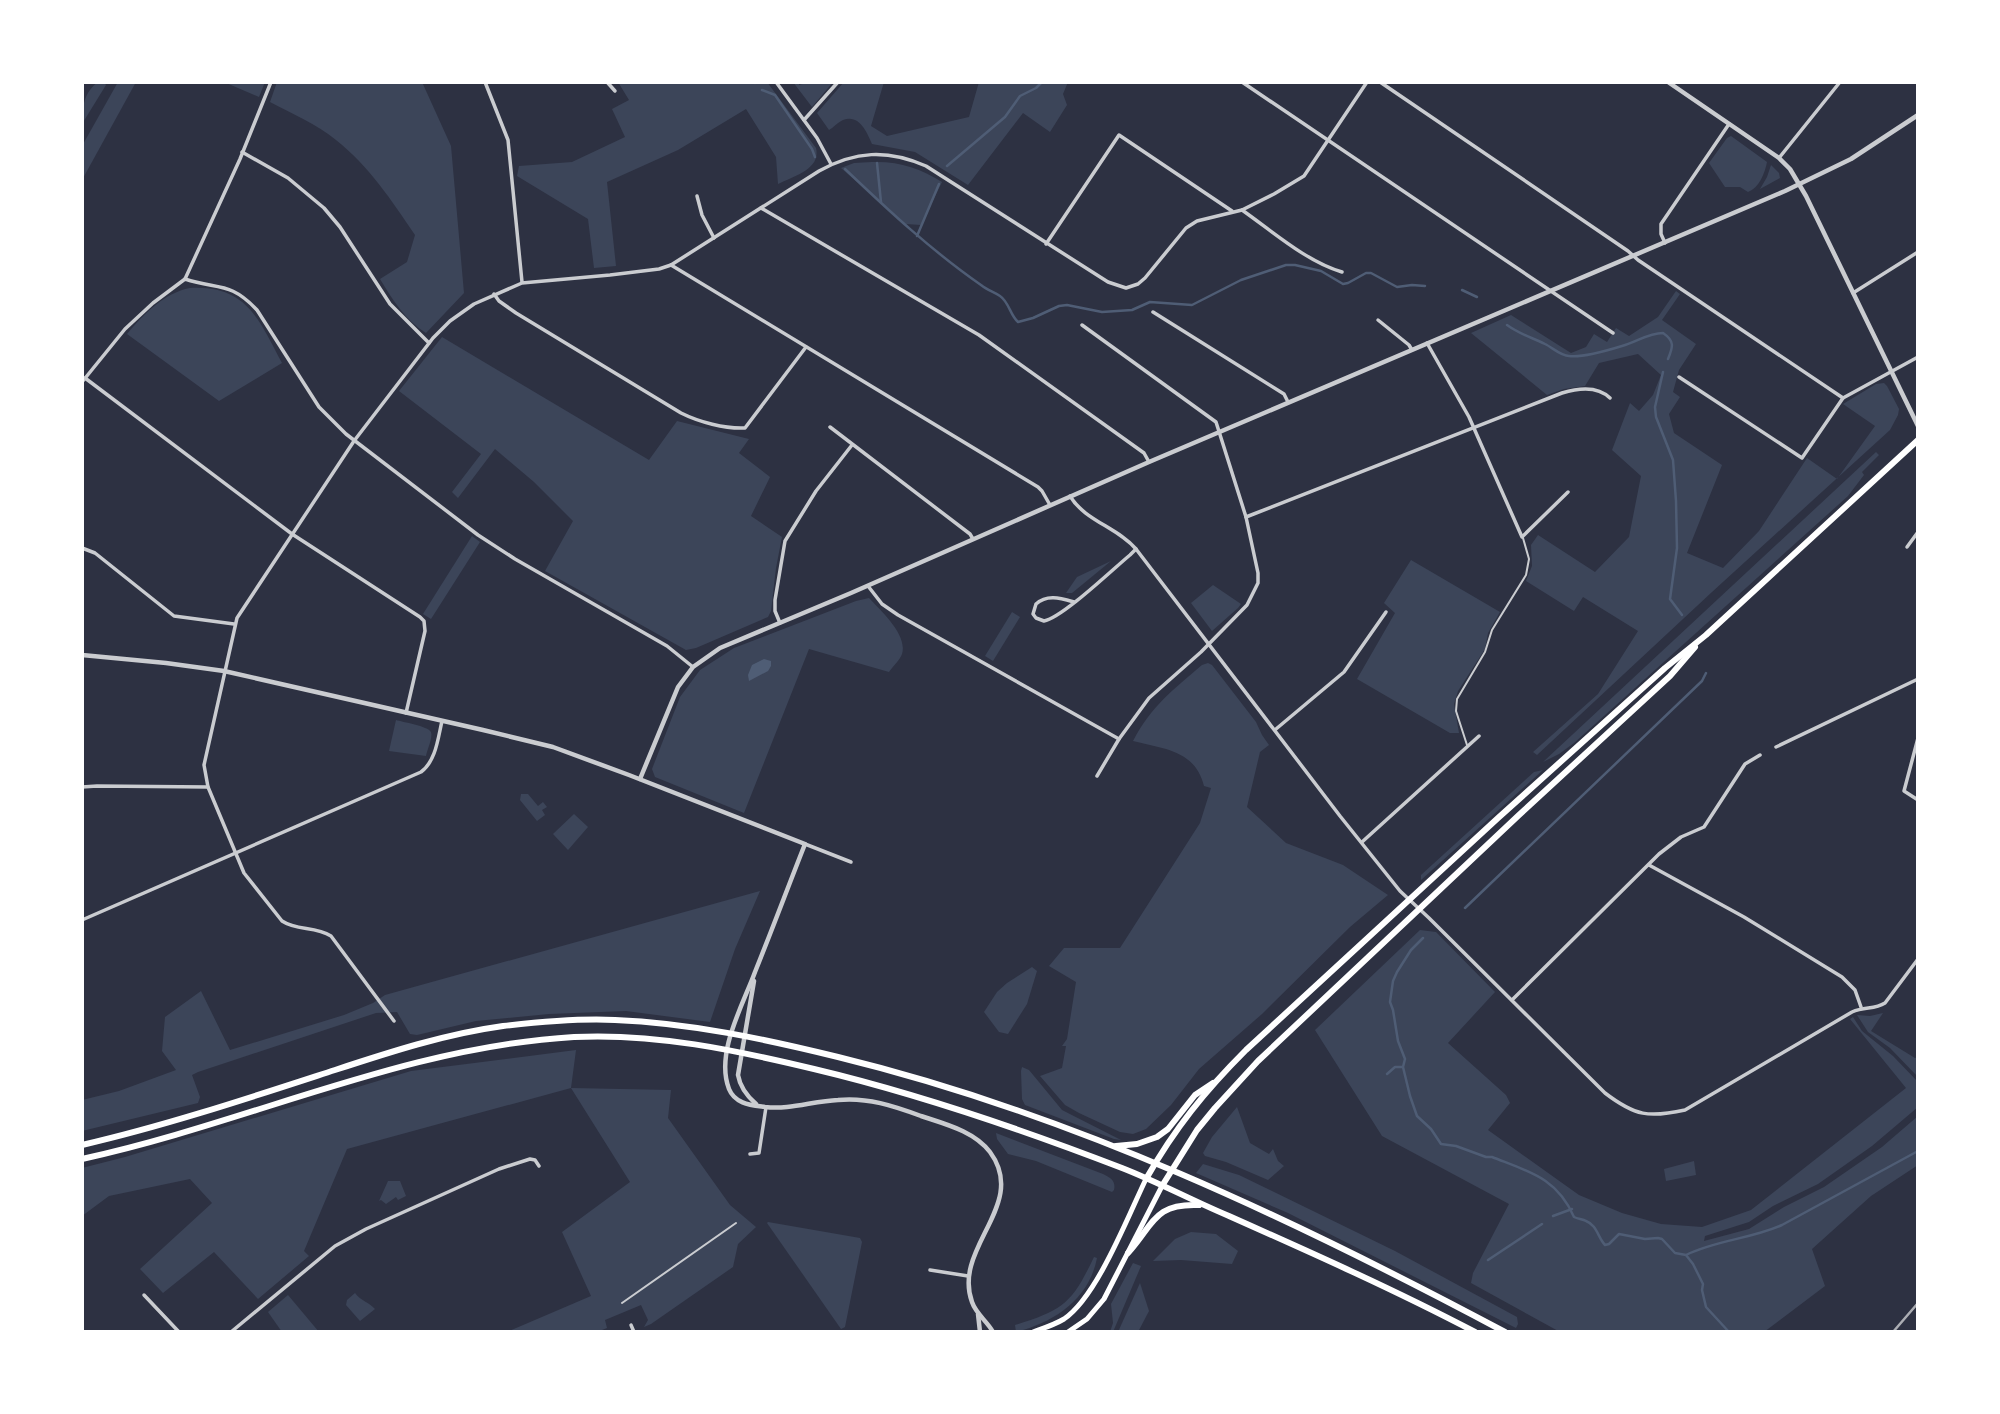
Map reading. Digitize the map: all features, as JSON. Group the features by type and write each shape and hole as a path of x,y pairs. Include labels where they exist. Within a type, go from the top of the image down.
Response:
{"main road":[{"path":"1034,1332 1063,1319 1084,1299 1155,1163 1213,1083 1408,900 1665,668 1706,635 1918,440"},
{"path":"1069,1332 1097,1310 1171,1170 1203,1122 1258,1061 1518,815 1670,676 1706,635"},
{"path":"82,1145 465,1032 545,1022 613,1020 691,1027 790,1045 871,1065 971,1094 1112,1146 1326,1241 1431,1292 1505,1332"},
{"path":"82,1158 172,1135 370,1074 456,1054 574,1037 689,1043 727,1049 876,1084 964,1111 1126,1169 1320,1256 1475,1332"},
{"path":"1112,1146 1137,1144 1157,1137 1168,1129 1195,1095 1213,1083"},
{"path":"1128,1253 1160,1213 1175,1206 1204,1205"}],"street":[{"path":"271,82 185,279 125,329 84,380 292,534 424,621 425,631 406,713"},
{"path":"485,82 508,140 522,283"},
{"path":"607,82 615,91"},
{"path":"776,82 817,138 831,164"},
{"path":"804,120 838,82"},
{"path":"1242,82 1613,333"},
{"path":"394,1021 331,936 321,930 289,926 248,879 208,787 204,765 234,624 354,440 429,343 450,321 494,293 522,283 610,275 671,265 831,164 863,154 890,156 919,163 955,183 1115,286 1126,288 1145,278 1186,228 1197,221 1242,210 1304,176 1367,82"},
{"path":"1380,82 1617,244 1632,257 1843,398"},
{"path":"1779,158 1840,82"},
{"path":"1672,83 1788,166 1918,426"},
{"path":"640,779 678,687 693,667 720,648 1799,185 1851,159 1918,115"},
{"path":"1664,243 1661,225 1729,124"},
{"path":"1046,244 1119,135 1233,211"},
{"path":"242,152 288,178 324,208 341,228 390,304 429,343"},
{"path":"697,196 702,215 714,238"},
{"path":"761,208 979,335 1144,453 1149,462"},
{"path":"1242,210 1307,255 1342,272"},
{"path":"1853,293 1918,253"},
{"path":"671,265 1038,487 1050,505"},
{"path":"185,279 229,288 250,302 274,334 319,407 354,440 478,535 667,646 693,667"},
{"path":"494,293 499,301 516,313 681,413 694,419 736,428 745,428 806,347"},
{"path":"1153,312 1284,394 1288,402"},
{"path":"1378,320 1412,350"},
{"path":"1082,325 1216,422 1246,517 1257,565 1258,583 1247,605 1149,698 1119,739 1097,776"},
{"path":"1427,343 1475,428 1522,537 1568,492"},
{"path":"1679,377 1802,458 1843,398 1918,357"},
{"path":"1246,517 1568,391 1597,390 1611,398"},
{"path":"830,427 973,539"},
{"path":"780,623 775,611 775,600 785,541 817,491 852,445"},
{"path":"1070,496 1080,510 1121,535 1136,549 1408,900 1605,1093 1621,1105 1642,1114 1663,1115 1685,1110 1861,1007 1879,1007 1885,1003 1918,959"},
{"path":"1907,547 1918,532"},
{"path":"82,548 95,553 174,616 234,624"},
{"path":"1074,602 1045,598 1036,604 1033,614 1039,620 1048,621 1058,616 1136,549"},
{"path":"868,586 882,604 898,615 1119,739"},
{"path":"1275,729 1345,672 1387,612"},
{"path":"82,655 224,671 553,747 851,862"},
{"path":"1776,747 1918,678"},
{"path":"82,920 423,771 433,756 442,721"},
{"path":"1362,842 1479,736"},
{"path":"1918,738 1904,791 1918,800"},
{"path":"1512,1000 1648,864 1681,837 1704,827 1745,764 1760,755"},
{"path":"82,787 208,787"},
{"path":"805,844 742,1001 727,1049 729,1088 738,1100 766,1107 789,1108 837,1100 872,1101 956,1128 988,1150 997,1163 1001,1178 1001,1195 968,1276 971,1300 993,1332"},
{"path":"1648,864 1744,917 1842,977 1855,990 1861,1007"},
{"path":"755,973 737,1068 739,1083 757,1105"},
{"path":"750,1154 759,1153 766,1107"},
{"path":"231,1332 347,1239 499,1169 530,1159 535,1160 539,1166"},
{"path":"930,1270 968,1276"},
{"path":"144,1295 179,1332"},
{"path":"978,1313 980,1332"},
{"path":"631,1325 634,1332"}],"lane":[{"path":"1468,746 1456,711 1457,699 1485,652 1492,630 1526,575 1529,559 1522,537"},
{"path":"622,1303 736,1223"}],"shaded area":[{"path":"98,82 104,82 106,85 82,124 85,100"},
{"path":"118,82 136,82 82,180 82,146"},
{"path":"224,82 265,82 259,97"},
{"path":"277,82 422,82 451,146 464,293 426,333 406,316 380,279 407,262 415,235 379,184 348,150 321,129 270,102"},
{"path":"618,82 767,82 816,148 814,161 805,171 778,184 776,157 746,109 678,150 607,182 616,266 594,268 588,219 517,176 519,166 572,162 625,137 612,109 629,100"},
{"path":"793,82 799,82 799,85 809,82 833,82 812,107"},
{"path":"844,82 884,82 871,126 887,136 969,117 979,82 1068,82 1063,94 1067,105 1050,132 1023,113 968,185 915,152 872,144 862,126 854,120 843,120 829,130 817,113"},
{"path":"1731,136 1767,162 1761,180 1748,192 1740,187 1725,187 1709,163"},
{"path":"854,163 909,166 942,182 921,225 906,224 841,168"},
{"path":"1771,165 1780,178 1760,189 1767,177"},
{"path":"190,288 225,292 238,299 258,320 282,363 219,401 127,334 163,299"},
{"path":"1676,291 1680,294 1662,320 1696,344 1679,370 1673,392 1680,397 1669,414 1674,433 1722,465 1687,553 1723,568 1759,531 1807,458 1837,479 1537,755 1533,752 1598,694 1638,631 1583,597 1574,611 1526,581 1532,566 1531,545 1538,535 1595,572 1629,537 1641,476 1612,450 1630,403 1639,411 1653,395 1661,375 1638,354 1599,363 1585,386 1547,395 1471,333 1511,315 1571,353 1586,347 1594,334 1607,342 1616,328 1629,336 1658,317"},
{"path":"442,337 649,460 677,421 749,439 739,453 770,477 751,516 782,537 768,617 686,650 545,571 573,521 534,482 495,449 458,498 452,492 481,454 399,391"},
{"path":"1884,383 1899,409 1898,415 1890,430 1839,477 1875,426 1843,404 1876,384"},
{"path":"1876,452 1879,455 1862,472 1864,475 1848,496 1574,743 1543,762"},
{"path":"472,536 480,542 431,619 423,614"},
{"path":"1411,560 1500,612 1488,633 1485,649 1458,691 1454,704 1459,733 1450,733 1357,679 1395,613 1384,603"},
{"path":"1111,561 1072,593 1066,593 1077,577"},
{"path":"1213,585 1241,604 1212,631 1191,603"},
{"path":"869,598 897,631 903,647 901,656 889,672 809,649 744,813 655,777 652,769 680,697 700,670 734,648"},
{"path":"1012,612 1020,617 993,661 985,656"},
{"path":"764,659 771,661 768,671 749,681 752,665"},
{"path":"1208,663 1256,722 1269,745 1260,752 1247,807 1286,843 1343,865 1388,895 1350,927 1262,1014 1199,1069 1171,1105 1146,1129 1133,1134 1120,1132 1065,1105 1040,1076 1062,1068 1066,1046 1062,1046 1067,1039 1076,982 1049,966 1064,948 1120,948 1200,823 1211,788 1204,786 1193,765 1186,758 1167,749 1133,741 1163,699 1202,665"},
{"path":"396,720 420,726 431,732 426,756 389,751"},
{"path":"1543,770 1421,880 1421,875 1534,772"},
{"path":"521,794 528,794 538,806 543,802 547,807 542,810 545,815 537,821 520,800"},
{"path":"574,814 588,827 568,850 553,834"},
{"path":"760,891 735,949 710,1022 626,1011 549,1014 476,1021 417,1035 410,1034 397,1012 376,1013 192,1075 200,1097 198,1103 82,1131 82,1100 119,1091 176,1070 162,1051 165,1017 201,991 230,1050 344,1015 385,995"},
{"path":"1420,930 1436,932 1495,992 1448,1043 1506,1095 1510,1103 1488,1130 1579,1195 1622,1213 1661,1224 1702,1227 1751,1210 1906,1088 1850,1019 1853,1017 1862,1031 1893,1056 1918,1082 1918,1107 1872,1146 1818,1184 1773,1206 1749,1222 1705,1236 1704,1241 1749,1229 1824,1187 1882,1147 1918,1116 1918,1165 1871,1196 1812,1249 1825,1286 1764,1332 1560,1332 1471,1283 1473,1273 1509,1204 1382,1136 1315,1030"},
{"path":"1032,967 1037,971 1027,1004 1008,1034 999,1032 984,1012 997,992"},
{"path":"1883,1013 1871,1031 1915,1058 1918,1057 1918,1077 1890,1048 1868,1032 1857,1015"},
{"path":"576,1050 571,1088 347,1149 304,1251 309,1256 258,1299 214,1252 163,1293 140,1269 212,1203 190,1179 109,1196 82,1216 82,1168 411,1071"},
{"path":"1022,1067 1029,1070 1062,1110 1121,1140 1025,1105 1022,1099"},
{"path":"571,1088 671,1090 668,1118 730,1205 756,1227 738,1244 733,1267 644,1327 648,1320 641,1305 605,1320 607,1328 597,1332 507,1332 591,1296 562,1232 630,1182"},
{"path":"1237,1107 1250,1143 1269,1154 1273,1149 1278,1161 1284,1166 1268,1180 1203,1153 1212,1137"},
{"path":"996,1133 1103,1174 1112,1180 1114,1190 1112,1192 1036,1161 1008,1154 997,1139"},
{"path":"1694,1161 1696,1175 1666,1181 1664,1169"},
{"path":"1203,1164 1239,1175 1395,1251 1517,1317 1516,1328 1288,1213 1196,1173"},
{"path":"388,1181 400,1181 406,1196 398,1200 396,1197 386,1204 379,1201"},
{"path":"768,1222 860,1238 862,1242 845,1327 841,1329"},
{"path":"1191,1232 1216,1234 1238,1251 1232,1264 1153,1261 1175,1239"},
{"path":"1094,1257 1097,1258 1093,1273 1078,1297 1068,1307 1044,1322 1016,1332 1015,1325 1045,1315 1065,1303 1079,1285"},
{"path":"1133,1263 1141,1266 1113,1332 1110,1332 1113,1323 1111,1304"},
{"path":"1140,1283 1149,1311 1138,1332 1118,1332"},
{"path":"355,1293 375,1309 360,1321 346,1305 347,1300"},
{"path":"288,1295 319,1332 282,1332 268,1312"}],"waterway":[{"path":"947,166 1005,117 1020,96 1042,82"},
{"path":"762,90 775,95 815,157"},
{"path":"877,163 881,202"},
{"path":"845,169 928,244 983,287 1003,299 1018,322 1067,305 1102,312 1132,310 1150,302 1192,305 1241,280 1286,265 1321,271 1343,284 1371,273 1397,287 1425,286"},
{"path":"917,236 939,184"},
{"path":"1462,290 1477,297"},
{"path":"1507,325 1566,356 1588,355 1652,334 1663,333 1672,344 1668,359"},
{"path":"1663,372 1655,407 1656,417 1673,460 1677,548 1670,599 1682,615"},
{"path":"1465,908 1702,681 1706,673"},
{"path":"1423,938 1411,950 1397,972 1390,1002 1398,1041 1405,1059 1403,1067 1417,1116 1431,1129 1441,1144 1492,1157 1541,1178 1559,1193 1574,1217 1593,1225 1605,1245 1619,1234 1645,1239 1658,1238 1675,1253 1686,1255 1703,1284 1706,1307 1729,1332"},
{"path":"1387,1074 1395,1067 1402,1067"},
{"path":"1686,1255 1782,1225 1918,1151"},
{"path":"1553,1216 1572,1209"},
{"path":"1488,1260 1542,1224"}],"railway":[{"path":"1893,1332 1918,1303"}]}
